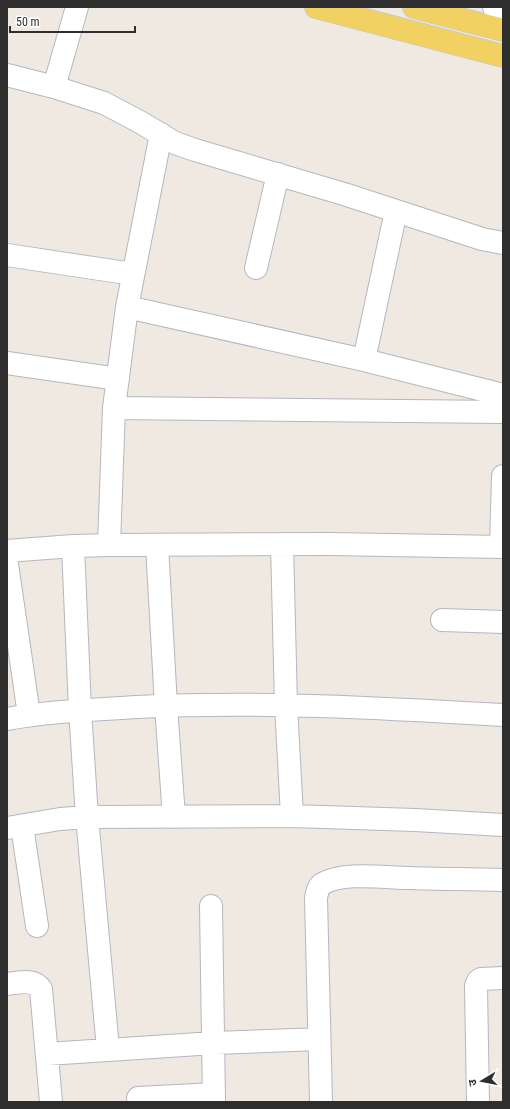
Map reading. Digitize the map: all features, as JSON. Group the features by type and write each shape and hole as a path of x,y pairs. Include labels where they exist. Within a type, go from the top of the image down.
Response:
{"main road":[{"path":"316,7 503,56"},
{"path":"414,7 503,29"}],"street":[{"path":"54,87 77,7"},
{"path":"494,7 503,29"},
{"path":"7,75 54,87 104,103 175,143 195,150 344,194 482,238 503,243"},
{"path":"109,545 114,408 127,307 161,134"},
{"path":"256,268 278,174"},
{"path":"364,360 396,211"},
{"path":"7,255 134,274"},
{"path":"127,307 364,360 503,395"},
{"path":"7,362 118,379"},
{"path":"114,408 503,412"},
{"path":"7,551 109,545 282,544 502,547 503,476"},
{"path":"282,544 286,704 292,816"},
{"path":"157,545 174,817"},
{"path":"73,546 80,710 87,817 108,1049"},
{"path":"7,564 29,715"},
{"path":"442,620 503,622"},
{"path":"7,719 29,715 80,710 166,706 286,704 503,715"},
{"path":"37,926 15,827 60,819 87,817 292,816 415,820 503,825"},
{"path":"321,1102 316,898 320,886 327,882 346,877 366,876 392,878 503,880"},
{"path":"138,1098 214,1098 211,906"},
{"path":"478,1102 476,986 478,981 481,979 503,978"},
{"path":"7,984 35,983 41,989 51,1102"},
{"path":"47,1054 214,1043 319,1039"}]}
